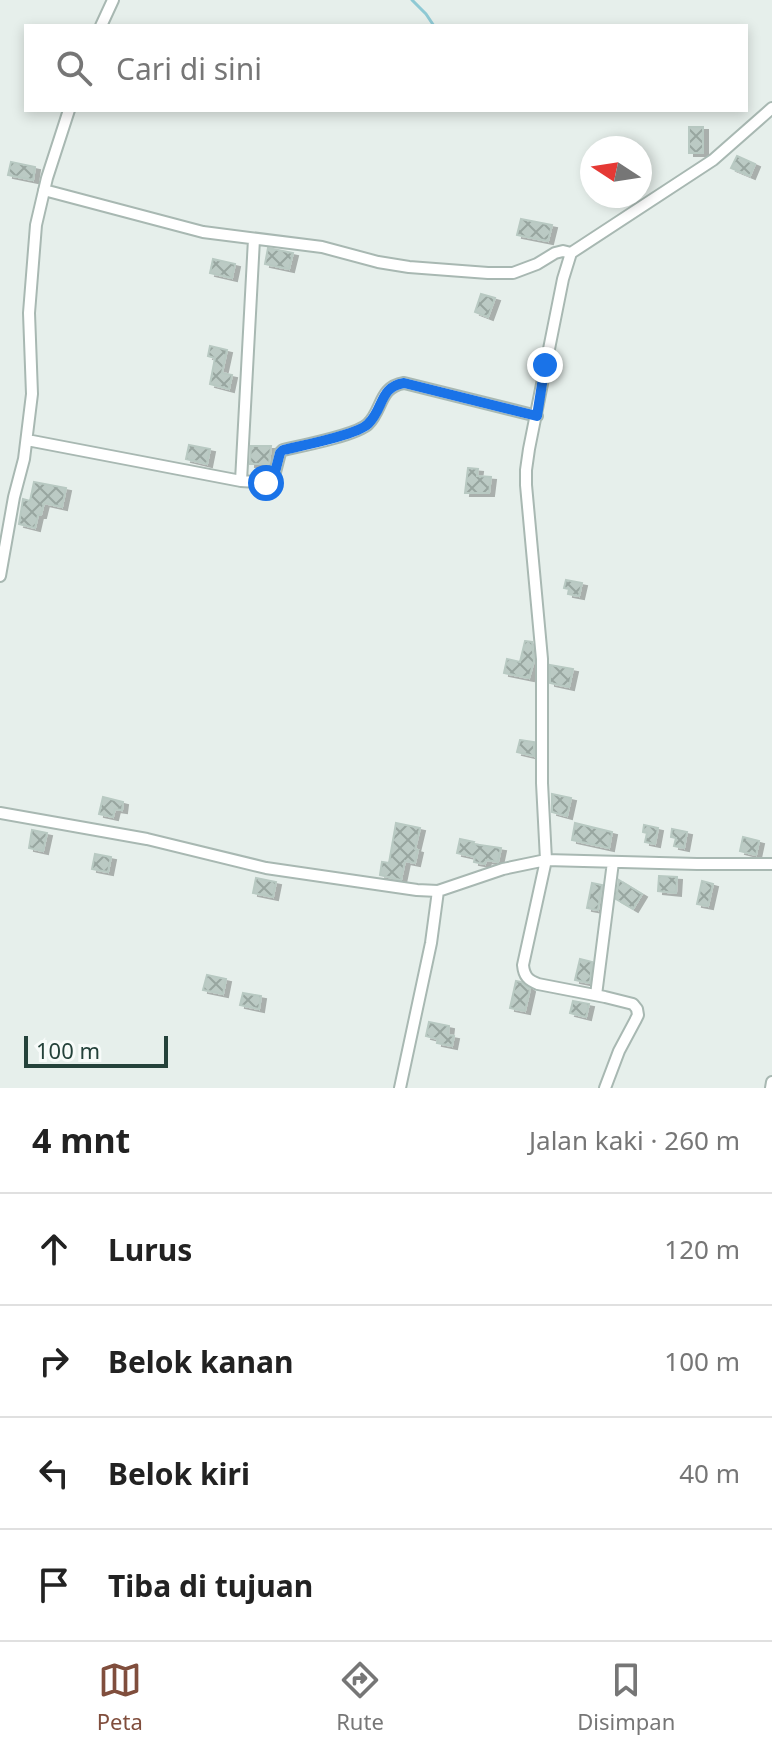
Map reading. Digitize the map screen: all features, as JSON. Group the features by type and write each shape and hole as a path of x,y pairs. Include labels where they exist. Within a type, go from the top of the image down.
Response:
{"street":[{"path":"102,24 113,0"},
{"path":"605,1088 619,1051 638,1015 637,1009 633,1004 538,984 524,973 523,965 546,860 542,783 542,659 526,470 557,307 571,253 713,160 772,108"},
{"path":"0,576 27,440 32,394 29,313 36,225 68,112"},
{"path":"44,190 203,232 322,247 409,267 513,273 555,253 571,253"},
{"path":"241,481 254,239"},
{"path":"27,440 241,481 271,483 283,450 367,425 387,391 395,385 404,383 537,416"},
{"path":"0,813 147,839 266,868 417,890 438,891 503,869 546,860 772,864"},
{"path":"596,995 613,862"},
{"path":"400,1088 431,943 438,891"},
{"path":"771,1088 772,1082"}],"building":[{"path":"689,127 703,127 703,153 689,153"},
{"path":"737,156 755,164 750,176 731,168"},
{"path":"11,162 35,167 33,180 8,175"},
{"path":"521,219 552,225 548,241 517,235"},
{"path":"268,248 293,253 289,269 265,264"},
{"path":"213,259 235,264 232,278 210,273"},
{"path":"481,294 495,298 488,317 475,312"},
{"path":"210,346 227,350 222,373 232,375 229,389 210,384 215,358 208,356"},
{"path":"189,445 210,449 207,464 186,459"},
{"path":"251,446 271,446 269,464 250,464"},
{"path":"468,468 478,469 477,476 491,477 489,493 465,493"},
{"path":"34,482 66,488 62,507 44,503 35,528 19,524 23,499 30,501"},
{"path":"566,580 582,583 579,596 568,594 569,589 564,588"},
{"path":"525,641 532,642 534,661 529,678 504,673 507,659 520,662"},
{"path":"550,665 573,669 569,687 550,683"},
{"path":"520,740 534,742 534,756 517,752"},
{"path":"552,794 571,798 567,816 552,812"},
{"path":"103,797 123,802 122,810 115,809 113,817 99,814"},
{"path":"396,823 420,828 415,863 405,861 401,880 380,875 382,862 389,863"},
{"path":"575,823 612,832 609,848 572,840"},
{"path":"644,825 658,828 655,844 645,842 647,833 643,832"},
{"path":"672,829 687,832 684,848 674,846 676,838 671,837"},
{"path":"32,830 47,833 43,851 29,848"},
{"path":"743,837 759,841 756,855 740,851"},
{"path":"460,839 501,848 498,862 474,862 475,857 457,853"},
{"path":"95,854 111,857 108,872 92,869"},
{"path":"659,876 677,877 676,893 658,891"},
{"path":"256,878 276,882 273,897 253,893"},
{"path":"619,880 642,894 633,909 616,899"},
{"path":"702,881 713,884 708,906 697,904"},
{"path":"592,883 602,885 598,910 587,908"},
{"path":"580,959 592,962 590,983 575,980"},
{"path":"207,975 226,979 223,994 203,990"},
{"path":"516,981 530,989 525,1011 510,1008"},
{"path":"243,993 261,996 259,1009 240,1005"},
{"path":"573,1001 589,1004 586,1017 570,1013"},
{"path":"429,1022 449,1026 448,1035 454,1036 452,1046 437,1043 438,1039 426,1036"}],"waterway":[{"path":"412,0 433,24"}],"route":[{"path":"266,483 273,480 283,450 367,425 387,391 395,385 404,383 537,416 545,365"}]}
